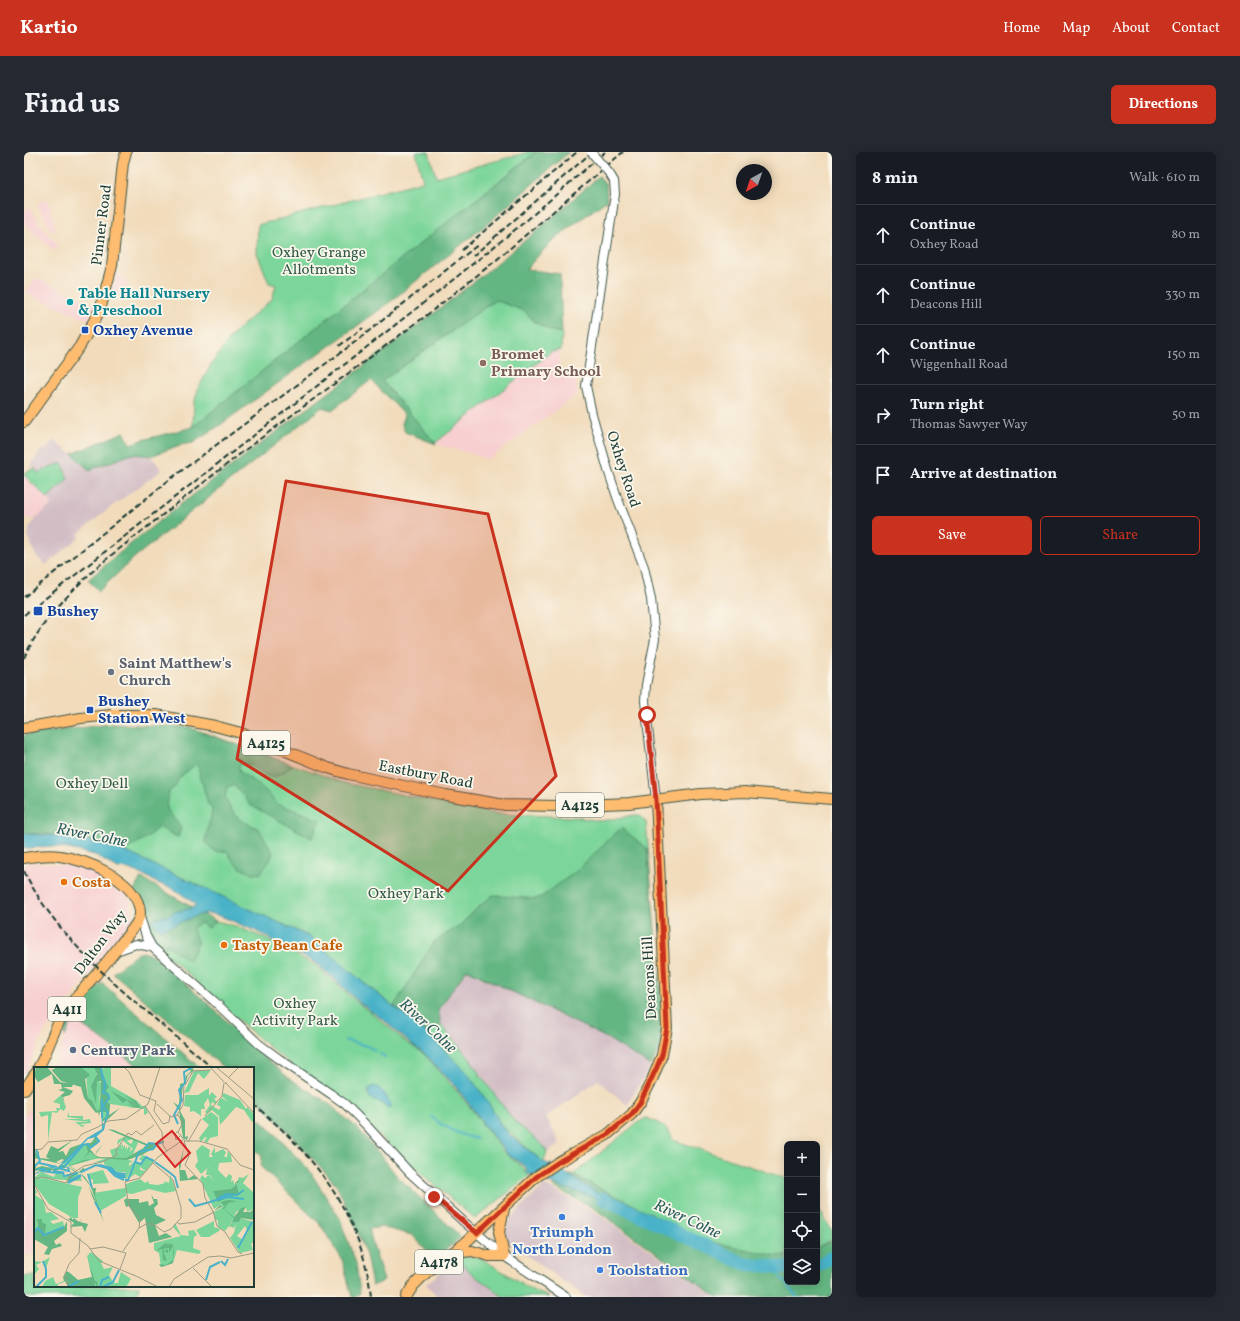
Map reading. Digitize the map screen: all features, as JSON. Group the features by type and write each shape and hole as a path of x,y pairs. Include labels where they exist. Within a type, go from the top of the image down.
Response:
{"main road":[{"name":"Pinner Road","path":"24,422 80,346 100,310 112,266 123,163 126,152"},
{"name":"Eastbury Road","path":"24,728 81,718 112,715 156,715 208,724 241,733 328,768 348,774 453,796 505,805 550,806 629,803 701,794 745,792 832,799"},
{"name":"Deacons Hill","path":"504,1209 536,1177 552,1166 607,1135 632,1114 641,1101 662,1055 666,1035 656,800"},
{"name":"Dalton Way","path":"24,858 59,856 81,861 98,868 115,877 128,888 137,901 140,916 132,930 116,951 65,1012 52,1036 38,1067"},
{"path":"24,1090 34,1075"},
{"name":"A4178","path":"406,1297 413,1286 426,1272 454,1253 504,1209"},
{"path":"454,1253 472,1251 489,1256 504,1256 499,1232 504,1209"}],"street":[{"name":"Oxhey Road","path":"591,152 610,173 614,181 615,194 586,386 592,414 608,470 644,567 651,599 655,639 646,685 645,701 656,800"},
{"path":"140,916 146,936 152,947 214,1001 259,1044 345,1104 410,1174 446,1207 504,1256 566,1297"},
{"path":"116,951 136,944 152,947"}],"highlighted area":[{"path":"286,481 488,514 556,776 448,891 237,759"}],"shaded area":[{"path":"48,199 56,230 51,231 37,203"},
{"path":"30,207 38,222 58,245 54,251 24,224 24,212"},
{"path":"116,273 129,285 115,298 111,296"},
{"path":"36,278 96,305 88,320 26,293"},
{"name":"Bromet Primary School","path":"517,284 562,333 558,376 575,379 578,394 489,459 436,444 382,381"},
{"path":"53,440 72,454 89,470 132,454 151,456 162,470 108,509 78,534 80,537 46,565 36,556 28,536 29,529 35,519 53,504 47,498 68,479 37,473 35,468 31,465 42,449 46,451"},
{"path":"24,475 53,504 35,519 24,518"},
{"path":"30,862 89,869 117,884 130,899 132,921 44,1032 24,1076 24,865"},
{"path":"466,969 607,1038 651,1066 627,1105 598,1080 546,1117 560,1144 547,1153 543,1145 515,1122 480,1075 471,1060 441,1025 438,1010"},
{"path":"73,1018 139,1067 53,1067"},
{"path":"34,1104 34,1254 24,1254 24,1116"},
{"path":"544,1185 597,1213 716,1297 586,1297 509,1243 505,1234 511,1218"},
{"path":"457,1259 475,1276 503,1297 438,1297 426,1284"}],"green space":[{"name":"Oxhey Grange Allotments","path":"416,152 429,152 436,177 529,152 536,152 193,427 194,404 198,389 212,363 232,335 272,299 276,285 269,283 257,253 258,225 423,181"},
{"path":"536,152 569,152 487,224 385,306 213,430 193,443 180,445 151,456 132,454 89,470 72,454 124,432 130,444 193,427"},
{"path":"599,176 606,185 607,200 553,240 526,269 560,274 562,333 549,330 534,321 525,311 495,300 382,381 436,444 405,432 402,424 405,415 371,380 332,410 322,407 135,557 99,591 88,580 175,509 464,290 555,215"},
{"name":"Bromet Primary School","path":"495,300 525,311 534,321 549,330 562,333 561,350 551,352 435,443 382,381"},
{"path":"62,463 68,479 47,498 24,475 24,473 35,468 37,473"},
{"name":"Oxhey Dell","path":"111,724 188,727 293,765 283,773 269,777 249,765 241,764 239,767 240,772 262,787 278,804 320,820 312,838 250,805 234,785 227,787 225,798 230,808 240,820 259,829 273,853 260,874 244,870 233,861 227,851 216,852 205,842 212,809 208,804 197,763 179,778 175,787 169,791 167,809 181,828 178,837 159,827 149,836 124,851 99,843 58,835 24,833 24,735"},
{"name":"Oxhey Park","path":"188,727 344,783 497,814 573,817 602,821 640,815 646,822 661,1001 651,1066 607,1038 466,969 438,1010 441,1025 471,1060 480,1075 515,1122 543,1145 547,1153 543,1162 501,1125 488,1102 420,1027 365,984 310,937 124,851 126,841"},
{"path":"621,828 647,848 661,1001 663,1040 651,1066 607,1038 467,969 438,1010 441,1025 425,1031 394,1006 434,942 462,924 477,908 493,895 534,899 541,897 574,873"},
{"name":"Oxhey Activity Park","path":"141,878 216,921 235,926 264,938 315,965 358,1003 406,1042 424,1054 456,1090 503,1151 524,1168 525,1172 530,1175 475,1219 411,1165 381,1137 263,1042 157,946 145,929 147,912 134,890"},
{"path":"141,878 216,921 209,928 200,923 192,928 198,943 189,961 168,946 159,948 145,929 147,912 134,890"},
{"path":"143,952 154,956 214,1009 255,1049 290,1079 328,1103 355,1126 397,1176 461,1237 435,1259 412,1235 381,1227 369,1229 384,1281 372,1286 366,1255 357,1230 336,1184 254,1095 254,1067 223,1067 113,973 137,954"},
{"path":"102,983 199,1067 139,1067 73,1018 65,1037 64,1030 67,1023 83,1000"},
{"path":"254,1115 268,1127 309,1170 339,1217 356,1263 360,1293 355,1297 352,1297 342,1259 320,1224 261,1167 262,1156 254,1150"},
{"path":"646,1118 659,1123 666,1128 673,1140 784,1178 784,1255 778,1256 746,1251 707,1241 573,1175 637,1123"},
{"path":"568,1175 572,1175 707,1241 777,1256 784,1255 784,1285 820,1285 820,1246 832,1240 832,1297 717,1297 598,1211 552,1186 558,1186 616,1204"},
{"path":"820,1211 832,1231 832,1238 820,1246"},
{"path":"463,1256 479,1257 534,1291 549,1297 504,1297 475,1276 457,1259"},
{"path":"24,1276 34,1276 34,1287 139,1287 137,1297 24,1297"}],"water":[{"path":"26,832 28,834 71,837 99,843 124,851 310,937 365,984 420,1027 465,1070 488,1102 501,1125 511,1136 542,1161 562,1170 618,1205 546,1182 527,1173 526,1167 507,1154 483,1125 482,1121 455,1086 425,1054 360,1003 316,963 256,931 213,914 206,913 193,917 161,930 152,921 174,912 189,909 195,906 195,904 170,887 157,883 146,876 126,868 118,869 95,855 49,846 24,849 24,833"},
{"path":"373,1086 382,1091 392,1106 389,1108 369,1097 368,1092"}],"waterway":[{"path":"345,1040 367,1046 376,1051"},
{"path":"380,1054 385,1057"},
{"path":"431,1117 452,1131 477,1139"},
{"name":"River Colne","path":"602,1198 745,1264 784,1268"},
{"name":"River Colne","path":"820,1264 832,1257"},
{"path":"772,1267 797,1297"}],"railway":[{"path":"462,250 577,152"},
{"path":"473,256 592,152"},
{"path":"24,615 454,279 527,220 605,152"},
{"path":"24,658 31,644 50,616 61,603 109,557 245,450 423,318 494,262 623,152"},
{"path":"24,597 169,480 355,342 479,244"},
{"path":"339,346 363,328"},
{"path":"24,871 41,900 61,928 83,953 108,978 211,1067"},
{"path":"254,1105 296,1144 332,1189 358,1240 366,1268 371,1297"}],"place":[{"name":"Table Hall Nursery & Preschool","path":"70,302"},
{"name":"Oxhey Avenue","path":"85,330"},
{"name":"Bromet Primary School","path":"483,363"},
{"name":"Bushey","path":"38,611"},
{"name":"Saint Matthew's Church","path":"111,672"},
{"name":"Bushey Station West","path":"90,710"},
{"name":"Costa","path":"64,882"},
{"name":"Tasty Bean Cafe","path":"224,945"},
{"name":"Century Park","path":"73,1050"},
{"name":"Triumph North London","path":"562,1217"},
{"name":"Toolstation","path":"600,1270"}],"route":[{"path":"434,1197 477,1233 536,1177 571,1154 607,1135 624,1122 641,1101 652,1080 662,1055 667,1028 656,800 647,715"}]}
